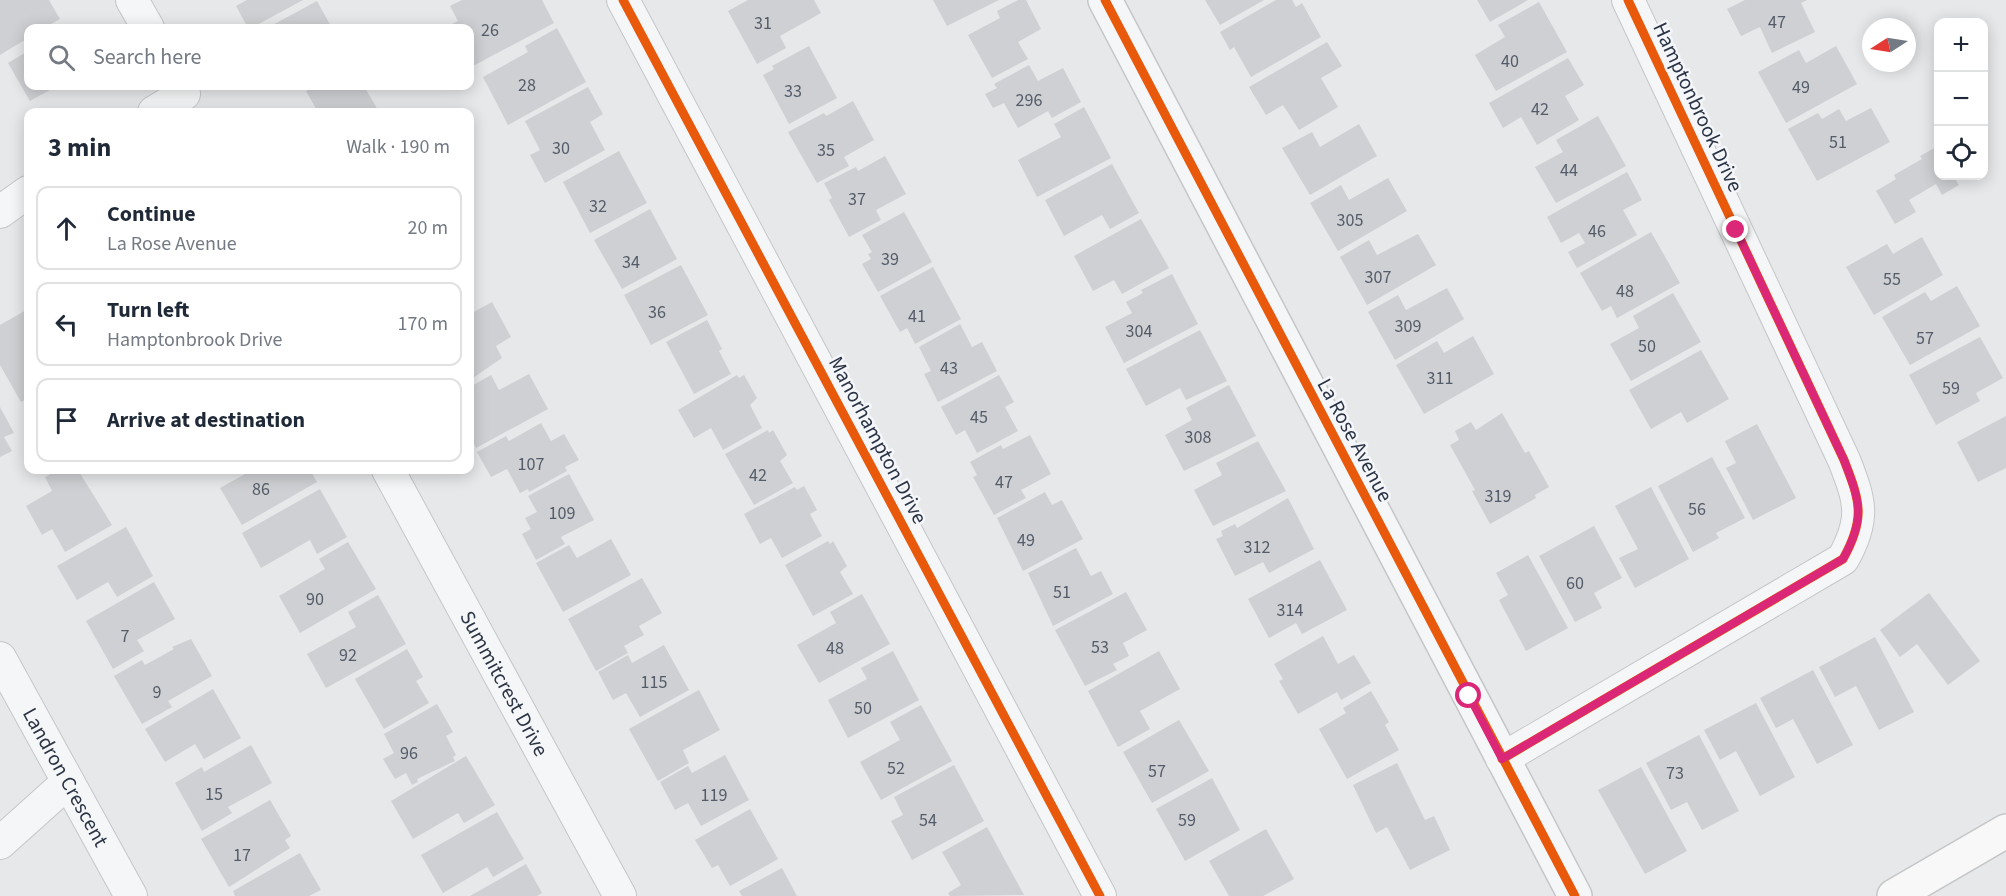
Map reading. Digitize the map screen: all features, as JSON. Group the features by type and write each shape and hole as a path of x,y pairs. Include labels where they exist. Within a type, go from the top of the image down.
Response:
{"main road":[{"path":"1894,896 2006,831"}],"street":[{"path":"132,0 146,24"},
{"name":"Manorhampton Drive","path":"623,0 1100,896"},
{"name":"La Rose Avenue","path":"1105,0 1575,896"},
{"name":"Hamptonbrook Drive","path":"1502,759 1843,559 1856,536 1859,499 1844,460 1628,0"},
{"path":"163,108 186,97"},
{"path":"0,212 24,195"},
{"name":"Summitcrest Drive","path":"390,474 620,896"},
{"name":"Landron Crescent","path":"0,658 131,896"},
{"path":"0,843 68,782"}],"building":[{"path":"0,0 49,0 60,19 51,24 24,24 24,40 0,55"},
{"path":"247,0 303,0 258,24 246,24 236,6"},
{"path":"462,0 542,0 554,23 474,65 474,24 452,24 458,21 450,6"},
{"path":"748,0 814,0 821,13 780,36 786,48 757,64 728,11"},
{"path":"933,0 999,0 947,26"},
{"path":"1018,0 1026,0 1041,29 1018,42 1028,59 992,78 968,35 1000,18 997,11"},
{"path":"1205,0 1264,0 1220,25"},
{"path":"1276,0 1292,0 1296,7 1302,3 1321,37 1251,77 1234,47 1230,50 1220,32"},
{"path":"1477,0 1528,0 1490,22"},
{"path":"1745,0 1807,0 1801,3 1815,32 1772,53 1760,27 1741,36 1727,9"},
{"path":"317,1 330,24 274,24"},
{"path":"1539,2 1567,52 1496,91 1475,55 1505,37 1498,25"},
{"path":"557,28 586,82 508,125 483,77 528,52 525,46"},
{"path":"1327,42 1342,66 1321,78 1338,107 1299,130 1283,105 1266,115 1249,87"},
{"path":"809,46 837,98 789,124 763,75 774,69 772,66"},
{"path":"1836,46 1857,84 1786,123 1758,72 1799,50 1806,63"},
{"path":"24,53 24,90 50,90 30,101 8,63"},
{"path":"1568,58 1584,85 1565,96 1579,120 1537,145 1521,117 1503,128 1489,103"},
{"path":"1029,65 1038,81 1063,68 1081,102 1052,118 1048,111 1018,128 1004,103 993,108 985,94 997,88 994,84"},
{"path":"588,87 603,114 590,122 605,150 545,183 530,155 540,150 525,121"},
{"path":"366,90 377,108 316,108 306,91"},
{"path":"853,101 874,140 844,157 849,166 817,183 788,132 824,113 826,116"},
{"path":"1084,107 1111,158 1037,197 1018,160 1061,137 1054,124"},
{"path":"1871,108 1890,142 1817,181 1788,129 1818,113 1822,119 1839,109 1846,121"},
{"path":"1598,116 1626,166 1556,203 1535,167 1563,152 1556,140"},
{"path":"1359,124 1377,156 1310,195 1282,148 1312,132 1320,147"},
{"path":"1934,148 1934,180 1956,180 1959,185 1942,195 1936,184 1909,200 1916,212 1895,224 1876,191 1896,179 1894,175 1922,159 1920,156"},
{"path":"619,151 647,203 590,233 563,182"},
{"path":"885,156 906,194 876,210 881,220 849,237 829,200 832,198 824,183 856,167 858,171"},
{"path":"1112,164 1139,213 1110,229 1102,215 1064,236 1045,200"},
{"path":"1627,172 1642,200 1623,210 1637,235 1577,268 1568,252 1585,243 1579,233 1561,243 1547,217"},
{"path":"1388,178 1407,211 1338,251 1310,203 1341,185 1349,200"},
{"path":"650,209 677,259 622,289 594,240"},
{"path":"904,212 932,262 878,292 862,264 871,259 868,254 872,252 862,235"},
{"path":"1141,219 1169,268 1122,294 1114,280 1093,291 1074,256"},
{"path":"1651,232 1680,283 1617,318 1611,306 1602,311 1580,273"},
{"path":"1418,234 1436,265 1367,305 1340,257 1369,240 1377,255"},
{"path":"1922,237 1943,275 1874,315 1846,267 1887,244 1893,254"},
{"path":"681,265 708,315 651,345 624,295"},
{"path":"933,267 961,319 915,344 907,328 900,332 880,296"},
{"path":"1172,274 1198,324 1124,363 1105,327 1132,313 1126,302 1143,293 1141,290"},
{"path":"1957,286 1980,326 1910,365 1882,317 1925,292 1931,301"},
{"path":"1447,288 1464,319 1395,360 1368,312 1398,295 1406,310"},
{"path":"1673,293 1701,342 1631,381 1610,344 1639,328 1633,316"},
{"path":"492,302 511,337 496,346 502,358 474,377 474,312"},
{"path":"24,311 24,400 21,402 0,365 0,325"},
{"path":"707,320 722,349 719,351 731,374 694,394 666,342"},
{"path":"960,324 972,347 982,342 997,371 938,402 924,374 931,371 919,347"},
{"path":"1200,330 1227,381 1186,400 1180,388 1146,406 1126,369"},
{"path":"1473,336 1494,374 1424,414 1396,365 1437,341 1444,353"},
{"path":"1980,337 2003,378 1976,393 1980,401 1936,425 1909,375"},
{"path":"1701,350 1729,399 1687,423 1681,412 1651,429 1629,390"},
{"path":"529,374 548,409 476,448 474,444 474,385 491,375 499,390"},
{"path":"737,375 739,378 744,375 757,398 750,405 762,428 723,450 711,428 694,438 678,410"},
{"path":"999,375 1014,402 1005,407 1018,431 977,453 965,430 956,435 941,407"},
{"path":"1229,385 1256,436 1184,471 1165,435 1192,420 1186,408"},
{"path":"0,407 14,433 4,437 12,451 0,457"},
{"path":"1502,413 1525,453 1529,451 1549,487 1535,495 1536,498 1490,524 1472,491 1475,490 1450,445 1459,440 1455,431 1471,422 1476,430"},
{"path":"2006,416 2006,468 1978,482 1957,442"},
{"path":"541,423 551,441 564,434 579,460 565,467 567,471 529,492 528,489 520,493 507,469 491,477 477,452 506,436 509,441"},
{"path":"1757,424 1796,498 1753,520 1726,468 1736,463 1725,441"},
{"path":"768,430 769,433 773,430 787,455 780,461 793,483 754,505 725,454"},
{"path":"1030,435 1051,474 1021,490 1026,498 994,515 973,477 977,475 970,462 1001,445 1003,449"},
{"path":"1258,441 1286,491 1213,526 1194,490 1222,475 1216,463"},
{"path":"1712,457 1745,518 1716,533 1719,538 1693,552 1658,486"},
{"path":"51,474 80,474 112,525 65,552 52,529 42,535 26,506 52,491 45,477"},
{"path":"245,474 312,474 317,482 242,525 220,488"},
{"path":"569,474 594,520 561,537 565,544 536,560 522,534 531,529 525,518 537,512 528,496"},
{"path":"804,486 817,510 810,514 822,536 782,558 771,538 760,544 744,514 795,487 797,490"},
{"path":"1651,487 1689,559 1635,588 1619,558 1638,549 1615,506"},
{"path":"320,489 347,537 317,554 310,540 261,568 242,533"},
{"path":"1045,492 1052,505 1062,500 1083,539 1023,571 997,518"},
{"path":"1288,498 1314,549 1269,573 1263,562 1235,576 1216,539 1223,536 1221,531 1235,524 1237,528"},
{"path":"1594,526 1622,578 1594,593 1602,608 1575,622 1539,556"},
{"path":"126,527 153,576 117,597 108,582 77,600 57,566"},
{"path":"611,539 631,575 563,612 536,563 569,545 577,558"},
{"path":"828,541 830,544 833,541 847,566 840,572 853,594 813,616 785,565"},
{"path":"348,542 376,589 300,633 279,596 325,569 319,559"},
{"path":"1076,548 1091,576 1101,571 1113,594 1053,626 1028,573"},
{"path":"1528,555 1568,628 1526,651 1499,600 1508,595 1496,573"},
{"path":"1320,560 1347,610 1302,634 1296,623 1269,638 1248,599"},
{"path":"642,578 662,613 639,626 644,635 624,646 628,653 596,671 568,619"},
{"path":"154,582 175,619 137,640 144,651 113,669 86,621"},
{"path":"1126,592 1147,630 1123,643 1129,656 1113,664 1117,670 1085,686 1055,630"},
{"path":"1929,593 1980,661 1948,685 1917,644 1900,657 1880,630"},
{"path":"862,594 890,644 819,683 797,645 836,623 830,612"},
{"path":"378,595 406,644 326,688 307,654 356,627 348,612"},
{"path":"1323,636 1338,664 1354,655 1371,683 1341,700 1337,692 1298,714 1279,681 1283,679 1274,664"},
{"path":"1875,637 1914,712 1879,730 1856,686 1835,697 1819,667"},
{"path":"191,639 212,676 168,701 172,707 142,724 114,676 142,660 145,665 174,649 172,647"},
{"path":"664,645 689,690 640,717 626,693 613,700 598,672 628,655 632,663"},
{"path":"407,649 423,677 416,681 429,703 384,729 355,679"},
{"path":"893,651 919,700 848,738 828,700 867,679 861,668"},
{"path":"1159,651 1180,689 1140,711 1150,729 1118,747 1088,691"},
{"path":"1813,670 1853,745 1817,764 1793,719 1776,728 1760,698"},
{"path":"213,689 241,738 204,759 195,744 165,762 145,729"},
{"path":"699,690 720,730 683,750 689,763 658,781 629,729"},
{"path":"1371,691 1389,722 1385,725 1399,750 1347,779 1319,729 1346,713 1343,708"},
{"path":"1756,703 1795,777 1760,796 1736,751 1720,760 1704,730"},
{"path":"437,704 453,732 446,736 456,755 453,757 455,761 417,779 418,782 412,785 406,773 395,779 383,759 394,753 384,734"},
{"path":"921,705 952,761 881,800 860,762 900,740 890,722"},
{"path":"1179,720 1209,771 1152,803 1123,752"},
{"path":"1699,735 1739,811 1702,830 1687,802 1671,810 1646,763"},
{"path":"251,745 272,783 228,807 232,813 202,831 175,783 202,767 204,772"},
{"path":"725,755 749,800 701,826 688,803 675,810 660,782 688,766 692,773"},
{"path":"466,756 495,805 464,823 458,813 413,839 391,801"},
{"path":"1397,763 1425,820 1434,816 1450,850 1410,870 1387,827 1376,833 1353,785"},
{"path":"954,765 984,821 912,860 891,821 903,815 894,797"},
{"path":"1641,767 1687,851 1645,874 1598,790"},
{"path":"1212,778 1240,830 1185,861 1156,809"},
{"path":"270,800 291,836 285,840 290,848 229,887 201,839"},
{"path":"750,809 778,859 730,886 718,865 712,868 695,840"},
{"path":"497,812 524,859 493,877 487,867 443,893 421,855"},
{"path":"987,827 1024,895 950,896 948,893 961,885 942,852"},
{"path":"1266,829 1294,879 1263,896 1229,896 1209,861"},
{"path":"300,853 321,890 309,896 235,896 233,891"},
{"path":"526,864 542,893 537,896 470,896"},
{"path":"782,868 797,896 742,896 739,891"}],"cycle path":[{"path":"623,0 1100,896"},
{"path":"1105,0 1575,896"},
{"path":"1502,759 1843,559 1858,520 1857,499 1844,460 1628,0"}],"route":[{"path":"1469,696 1502,759 1843,559 1856,536 1859,499 1844,460 1736,230"}]}
